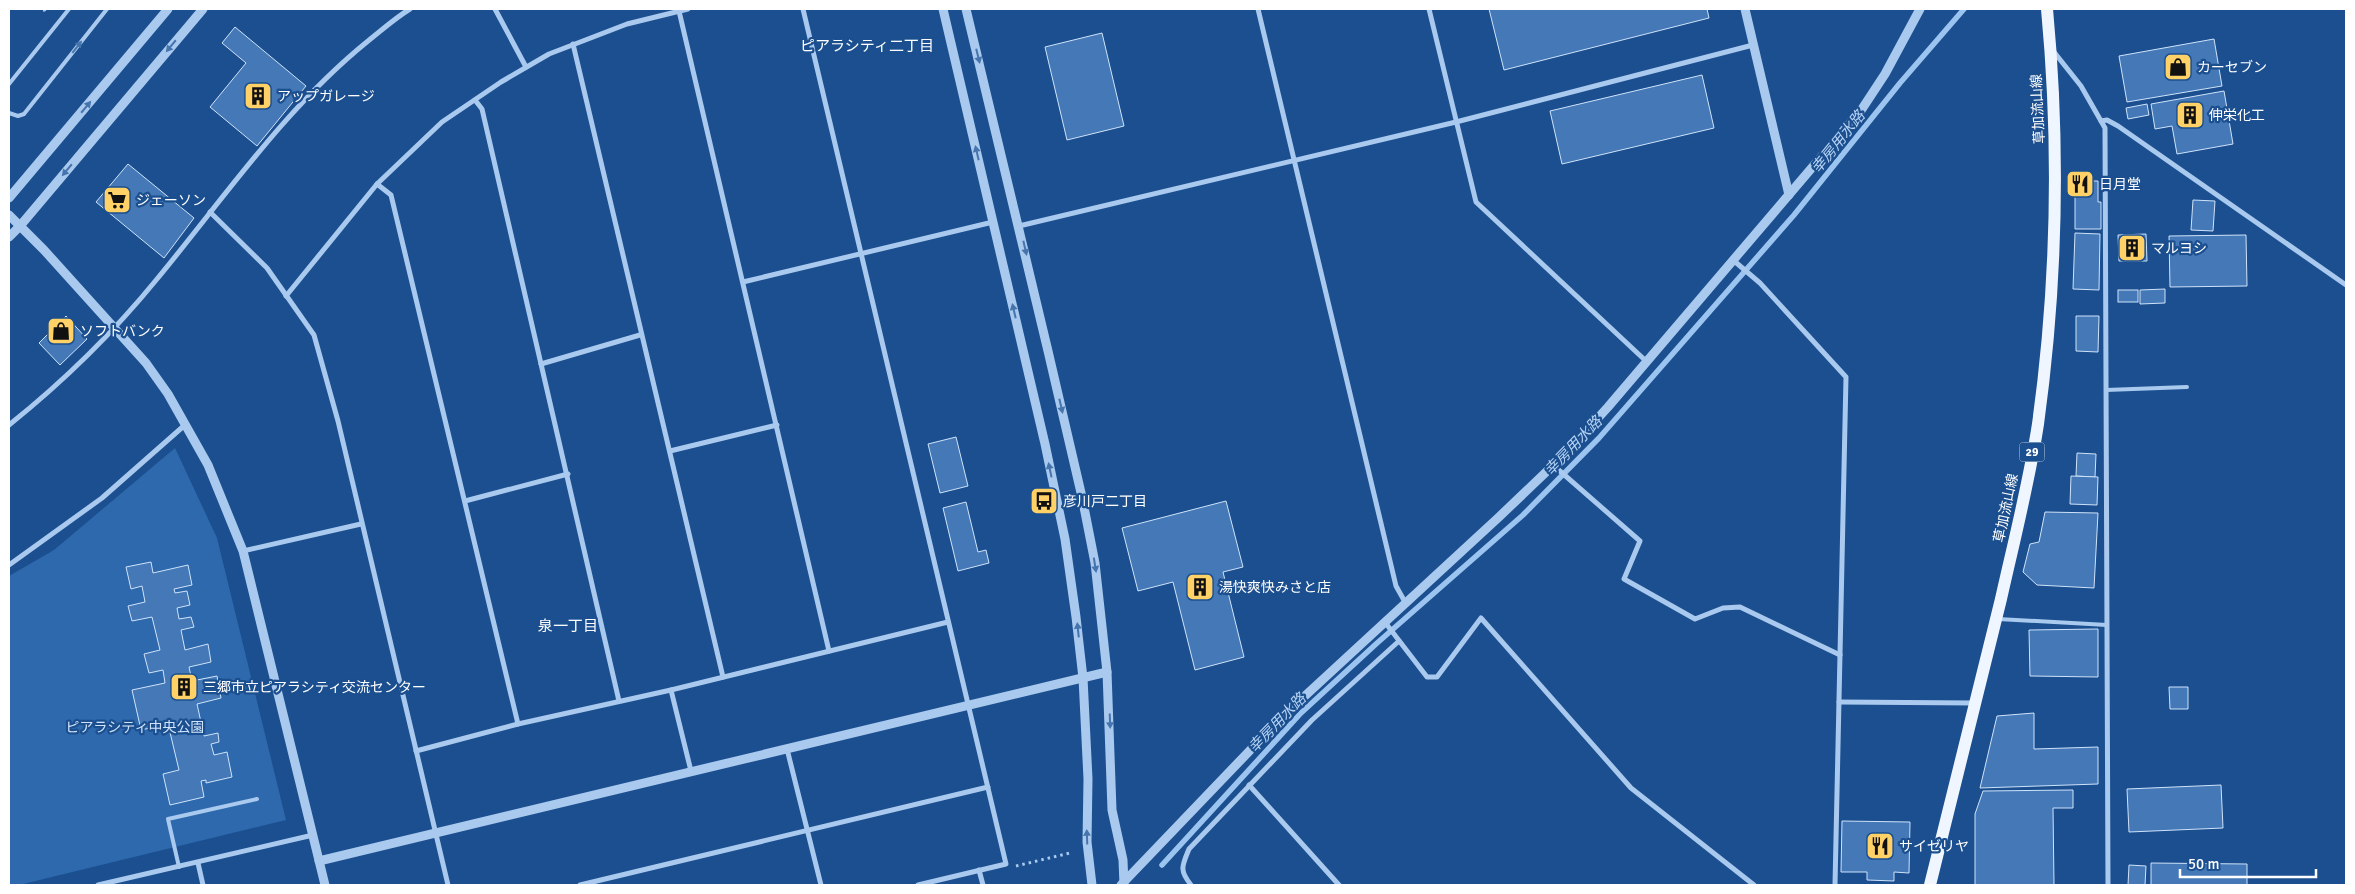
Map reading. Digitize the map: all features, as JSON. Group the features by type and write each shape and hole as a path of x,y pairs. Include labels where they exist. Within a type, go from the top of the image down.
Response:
{"main road":[{"name":"草加流山線","path":"1930,885 2020,517 2038,425 2054,250 2056,155 2047,9"}],"street":[{"path":"9,198 168,9"},
{"path":"9,237 203,9"},
{"path":"9,425 70,374 116,328 264,143 303,100 341,62 401,11 410,9"},
{"path":"495,9 526,66"},
{"path":"286,296 377,184 442,122 526,66 573,44 628,24 688,9"},
{"path":"803,9 1006,864 918,885"},
{"path":"943,9 1045,444 1065,539 1083,678 1088,779 1087,842 1092,885"},
{"path":"966,9 1082,497 1094,563 1107,672 1112,810 1123,860 1123,885"},
{"path":"1258,9 1396,586 1405,602"},
{"path":"1429,9 1476,202 1647,362"},
{"path":"1744,9 1788,195"},
{"path":"1123,885 1281,718 1384,620 1554,465 1647,362 1862,108 1884,74 1920,9"},
{"path":"679,11 829,651"},
{"path":"573,44 640,335 670,451 723,678"},
{"path":"1019,226 1456,122 1754,46"},
{"path":"2050,48 2081,86 2105,128 2108,885"},
{"path":"475,100 482,109 619,701"},
{"path":"2101,121 2107,120 2118,126 2346,285"},
{"path":"377,184 391,195 518,724"},
{"path":"210,212 268,268 314,335 338,421 448,885"},
{"path":"9,215 116,328 146,363 186,424 208,465 244,551 325,885"},
{"path":"743,282 993,222"},
{"path":"1733,260 1751,275 1846,377 1835,885"},
{"path":"541,364 640,335"},
{"path":"9,565 102,498 186,424"},
{"path":"670,451 777,425"},
{"path":"1554,465 1640,541 1624,579 1695,619 1723,608 1740,607 1840,655"},
{"path":"465,500 568,474"},
{"path":"244,551 361,524"},
{"path":"1384,620 1427,677 1437,677 1481,618 1631,788 1754,885"},
{"path":"416,752 518,724 723,678 948,622"},
{"path":"1191,885 1183,875 1183,863 1189,849 1312,720 1399,641"},
{"path":"319,860 1107,672"},
{"path":"671,690 691,771"},
{"path":"1838,702 1975,703"},
{"path":"787,749 821,885"},
{"path":"1249,785 1339,885"},
{"path":"580,885 988,787"},
{"path":"98,885 313,835"},
{"path":"198,863 203,885"},
{"path":"979,870 983,885"}],"lane":[{"path":"9,84 69,9"},
{"path":"9,113 18,116 24,114 106,9"},
{"path":"2106,390 2187,386"},
{"path":"1996,619 2107,625"},
{"path":"178,867 168,819 257,799"}],"path":[{"path":"44,9 46,14"},
{"path":"1006,864 1015,866 1070,853"}],"green space":[{"name":"ピアラシティ中央公園","path":"175,448 217,538 286,820 19,885 9,885 9,576 54,550"}],"building":[{"path":"1489,9 1707,9 1709,18 1504,70"},
{"name":"アップガレージ","path":"235,27 306,86 257,146 210,107 246,63 222,43"},
{"path":"1102,33 1124,126 1067,140 1045,47"},
{"path":"2214,39 2222,86 2127,102 2119,56"},
{"path":"1702,75 1714,128 1562,164 1550,111"},
{"name":"伸栄化工","path":"2224,91 2233,144 2177,154 2172,126 2155,129 2151,104"},
{"path":"2147,104 2149,115 2128,119 2126,108"},
{"path":"128,164 194,218 164,258 96,202"},
{"path":"2075,181 2098,181 2098,202 2101,202 2101,229 2075,229"},
{"path":"2193,200 2215,201 2213,231 2191,230"},
{"path":"2075,233 2100,234 2099,290 2073,289"},
{"name":"マルヨシ","path":"2146,234 2147,261 2119,261 2118,235"},
{"path":"2246,235 2247,286 2170,287 2169,236"},
{"path":"2165,289 2165,303 2140,304 2140,290"},
{"path":"2118,290 2138,290 2138,302 2118,302"},
{"path":"66,316 87,339 60,365 39,343"},
{"path":"2076,316 2099,316 2098,352 2076,351"},
{"path":"956,437 968,486 940,493 928,444"},
{"path":"2077,453 2096,454 2095,477 2076,476"},
{"path":"2071,476 2098,477 2097,505 2070,504"},
{"name":"湯快爽快みさと店","path":"1226,501 1243,567 1223,572 1244,657 1195,670 1173,582 1138,591 1122,528"},
{"path":"966,502 978,552 986,550 989,563 958,571 943,508"},
{"path":"2045,512 2098,513 2094,588 2037,585 2023,572 2030,544 2039,542"},
{"name":"三郷市立ピアラシティ交流センター","path":"151,562 153,573 188,565 192,585 174,589 175,593 187,591 190,605 177,608 179,619 191,617 194,627 181,630 185,650 208,644 211,662 189,667 192,681 217,676 221,698 197,704 204,736 218,733 219,742 211,744 214,755 227,752 232,777 206,783 206,780 201,781 204,797 170,805 163,774 179,770 168,724 141,730 132,690 165,683 163,670 149,673 144,654 160,650 152,617 132,621 128,606 145,602 142,586 131,589 126,567"},
{"path":"2098,629 2098,677 2030,676 2029,630"},
{"path":"2169,687 2188,687 2188,709 2170,709"},
{"path":"2034,713 2034,749 2098,747 2098,784 1980,788 1997,716"},
{"path":"2221,785 2223,828 2129,832 2127,789"},
{"path":"2073,790 2073,808 2053,808 2054,885 1975,885 1975,814 1983,791"},
{"path":"1842,821 1910,822 1909,873 1894,872 1894,881 1867,880 1867,872 1841,872"},
{"path":"2151,863 2247,864 2247,885 2151,885"},
{"path":"2129,865 2146,866 2145,885 2128,885"}],"waterway":[{"name":"幸房用水路","path":"1162,865 1301,713 1376,644 1523,515 1599,438 1794,215 1900,83 1964,9"}],"place":[{"name":"カーセブン","path":"2178,67"},
{"name":"アップガレージ","path":"258,96"},
{"name":"伸栄化工","path":"2190,115"},
{"name":"日月堂","path":"2080,184"},
{"name":"ジェーソン","path":"117,200"},
{"name":"マルヨシ","path":"2132,248"},
{"name":"ソフトバンク","path":"61,331"},
{"name":"彦川戸二丁目","path":"1044,501"},
{"name":"湯快爽快みさと店","path":"1200,587"},
{"name":"三郷市立ピアラシティ交流センター","path":"184,687"},
{"name":"サイゼリヤ","path":"1880,846"}],"district":[{"name":"ピアラシティ二丁目","path":"867,46"},
{"name":"泉一丁目","path":"568,626"}]}
